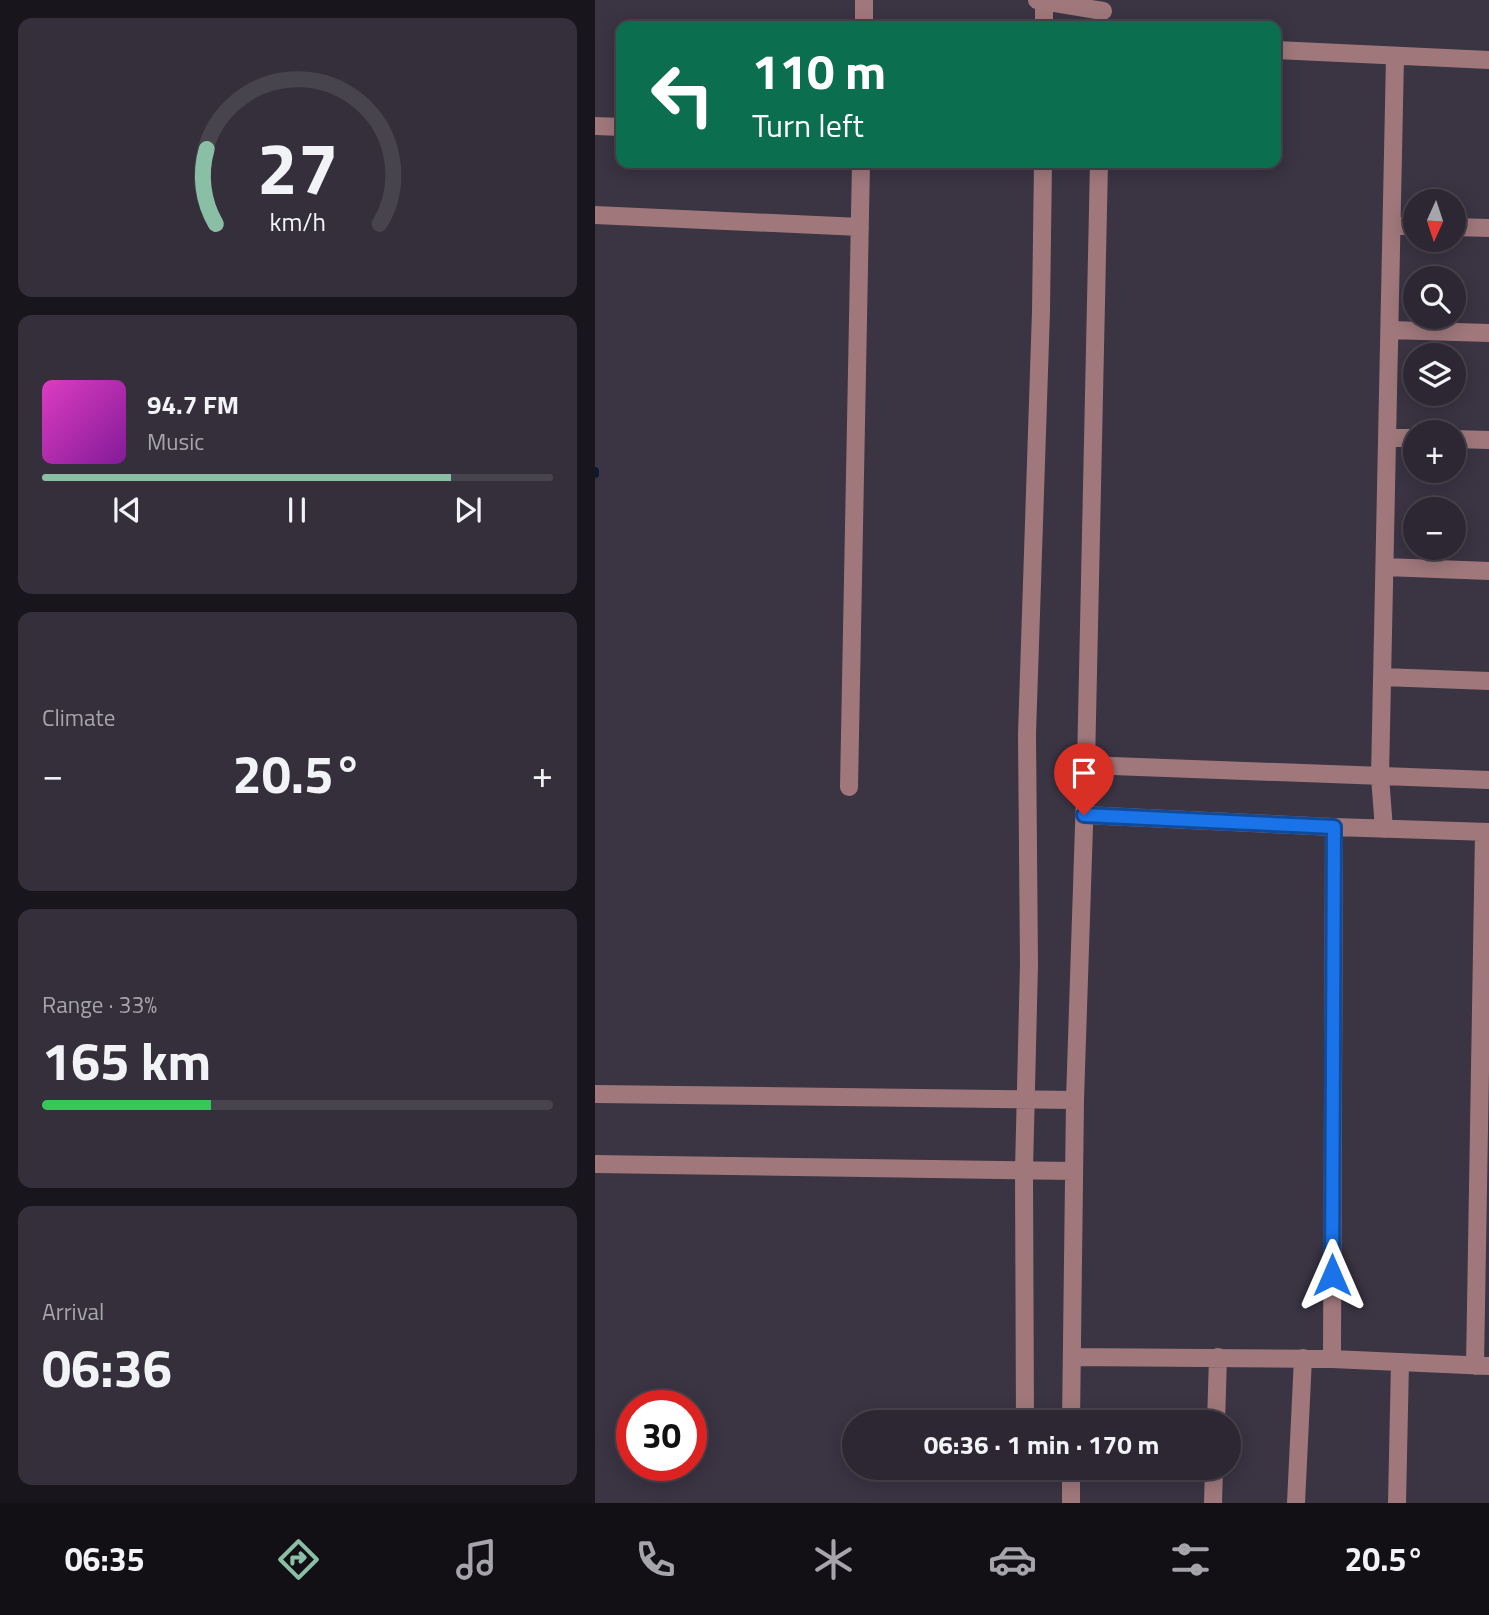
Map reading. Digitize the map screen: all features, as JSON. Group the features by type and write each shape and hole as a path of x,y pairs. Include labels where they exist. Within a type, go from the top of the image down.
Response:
{"street":[{"path":"864,0 864,21"},
{"path":"1043,21 1041,0 1103,12"},
{"path":"1281,50 1489,60"},
{"path":"1384,829 1380,777 1395,57"},
{"path":"595,126 616,127"},
{"path":"849,788 861,168"},
{"path":"1025,1410 1024,1170 1029,964 1027,734 1043,168"},
{"path":"1071,1410 1075,1100 1087,765 1099,168"},
{"path":"595,215 860,227"},
{"path":"1392,226 1403,226"},
{"path":"1467,227 1489,228"},
{"path":"1390,330 1489,333"},
{"path":"1387,438 1403,438"},
{"path":"1466,439 1489,440"},
{"path":"1385,567 1489,571"},
{"path":"1382,677 1489,681"},
{"path":"1087,765 1489,780"},
{"path":"1072,1357 1332,1359 1482,1366 1487,832 1084,815"},
{"path":"1332,1359 1334,827"},
{"path":"595,1094 1075,1100"},
{"path":"595,1164 1074,1171"},
{"path":"1216,1410 1218,1357"},
{"path":"1296,1503 1303,1359"},
{"path":"1397,1503 1400,1362"},
{"path":"1071,1480 1071,1503"},
{"path":"1213,1503 1214,1480"}],"route":[{"path":"1084,815 1334,827 1332,1275"}]}
